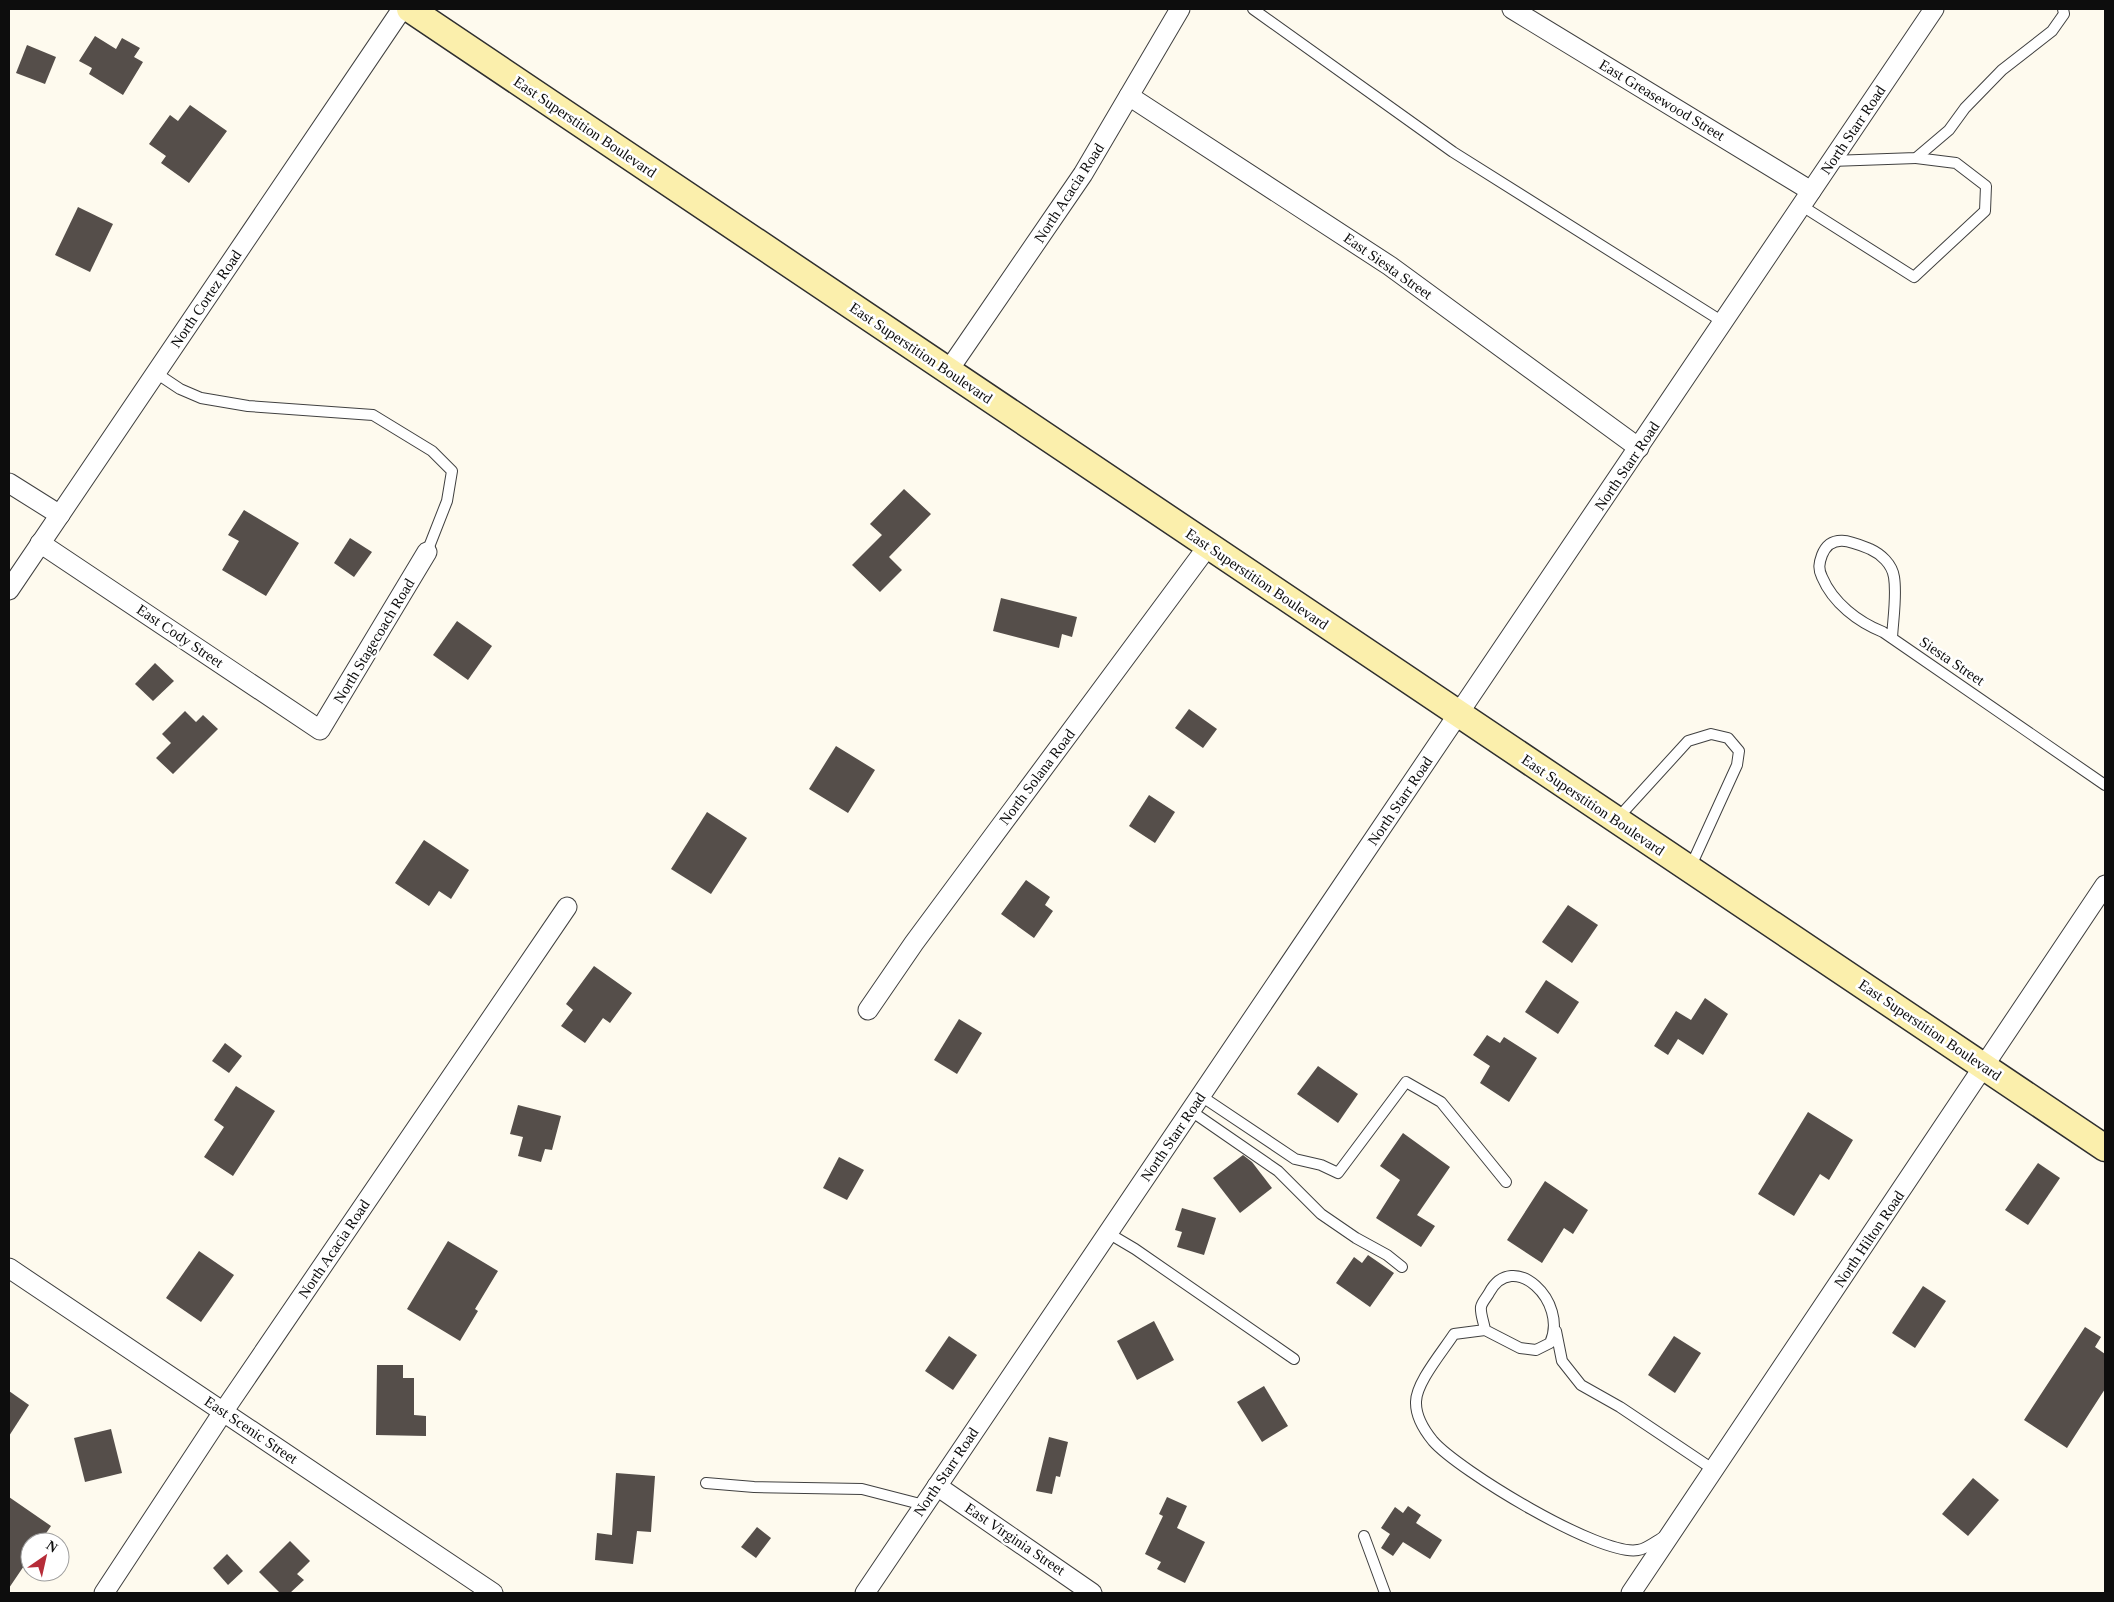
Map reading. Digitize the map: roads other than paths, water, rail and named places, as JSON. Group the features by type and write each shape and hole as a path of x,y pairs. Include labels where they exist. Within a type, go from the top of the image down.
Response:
{"main road":[{"name":"East Superstition Boulevard","path":"410,9 2105,1148"}],"street":[{"name":"North Cortez Road","path":"9,590 402,9"},
{"name":"North Acacia Road","path":"948,371 1083,174 1180,9"},
{"name":"East Greasewood Street","path":"1512,9 1806,199"},
{"name":"North Starr Road","path":"865,1593 1934,9"},
{"name":"East Siesta Street","path":"1129,96 1390,266 1639,448"},
{"path":"9,483 60,515"},
{"name":"East Cody Street","path":"40,543 320,730"},
{"name":"North Solana Road","path":"868,1010 914,943 1208,546"},
{"name":"North Stagecoach Road","path":"320,730 428,552"},
{"name":"North Hilton Road","path":"1631,1593 1985,1067 2105,885"},
{"name":"North Acacia Road","path":"104,1593 223,1412 567,907"},
{"name":"East Scenic Street","path":"9,1268 493,1593"},
{"name":"East Virginia Street","path":"937,1486 1092,1593"}],"lane":[{"path":"1253,9 1453,152 1723,322"},
{"path":"1916,158 1949,130 1964,108 2002,70 2052,30 2064,14 2063,9"},
{"path":"1806,199 1914,277 1986,211 1986,186 1956,163 1916,158 1831,162"},
{"path":"156,373 180,390 201,398 248,406 373,415 432,451 452,471 447,501 428,552"},
{"name":"Siesta Street","path":"1892,638 1894,576 1890,565 1879,553 1853,542 1841,540 1831,542 1825,548 1818,565 1822,578 1840,603 1862,624 1892,638 2105,785"},
{"path":"1616,820 1688,741 1711,734 1728,738 1739,751 1737,765 1690,869"},
{"path":"1196,1104 1295,1159 1321,1165 1338,1173 1406,1082 1441,1102 1506,1182"},
{"path":"1196,1104 1278,1172 1321,1214 1356,1238 1387,1255 1402,1267"},
{"path":"1108,1233 1135,1249 1294,1359"},
{"path":"1485,1330 1481,1307 1492,1287 1504,1277 1516,1276 1529,1280 1543,1292 1550,1304 1562,1361 1581,1385 1620,1407 1714,1470"},
{"path":"1556,1331 1550,1344 1536,1350 1520,1348 1485,1330 1454,1334 1420,1385 1416,1401 1417,1416 1433,1441 1470,1471 1555,1522 1616,1547 1638,1550 1672,1532"},
{"path":"706,1483 754,1487 862,1489 924,1505"},
{"path":"1364,1536 1385,1593"}]}
